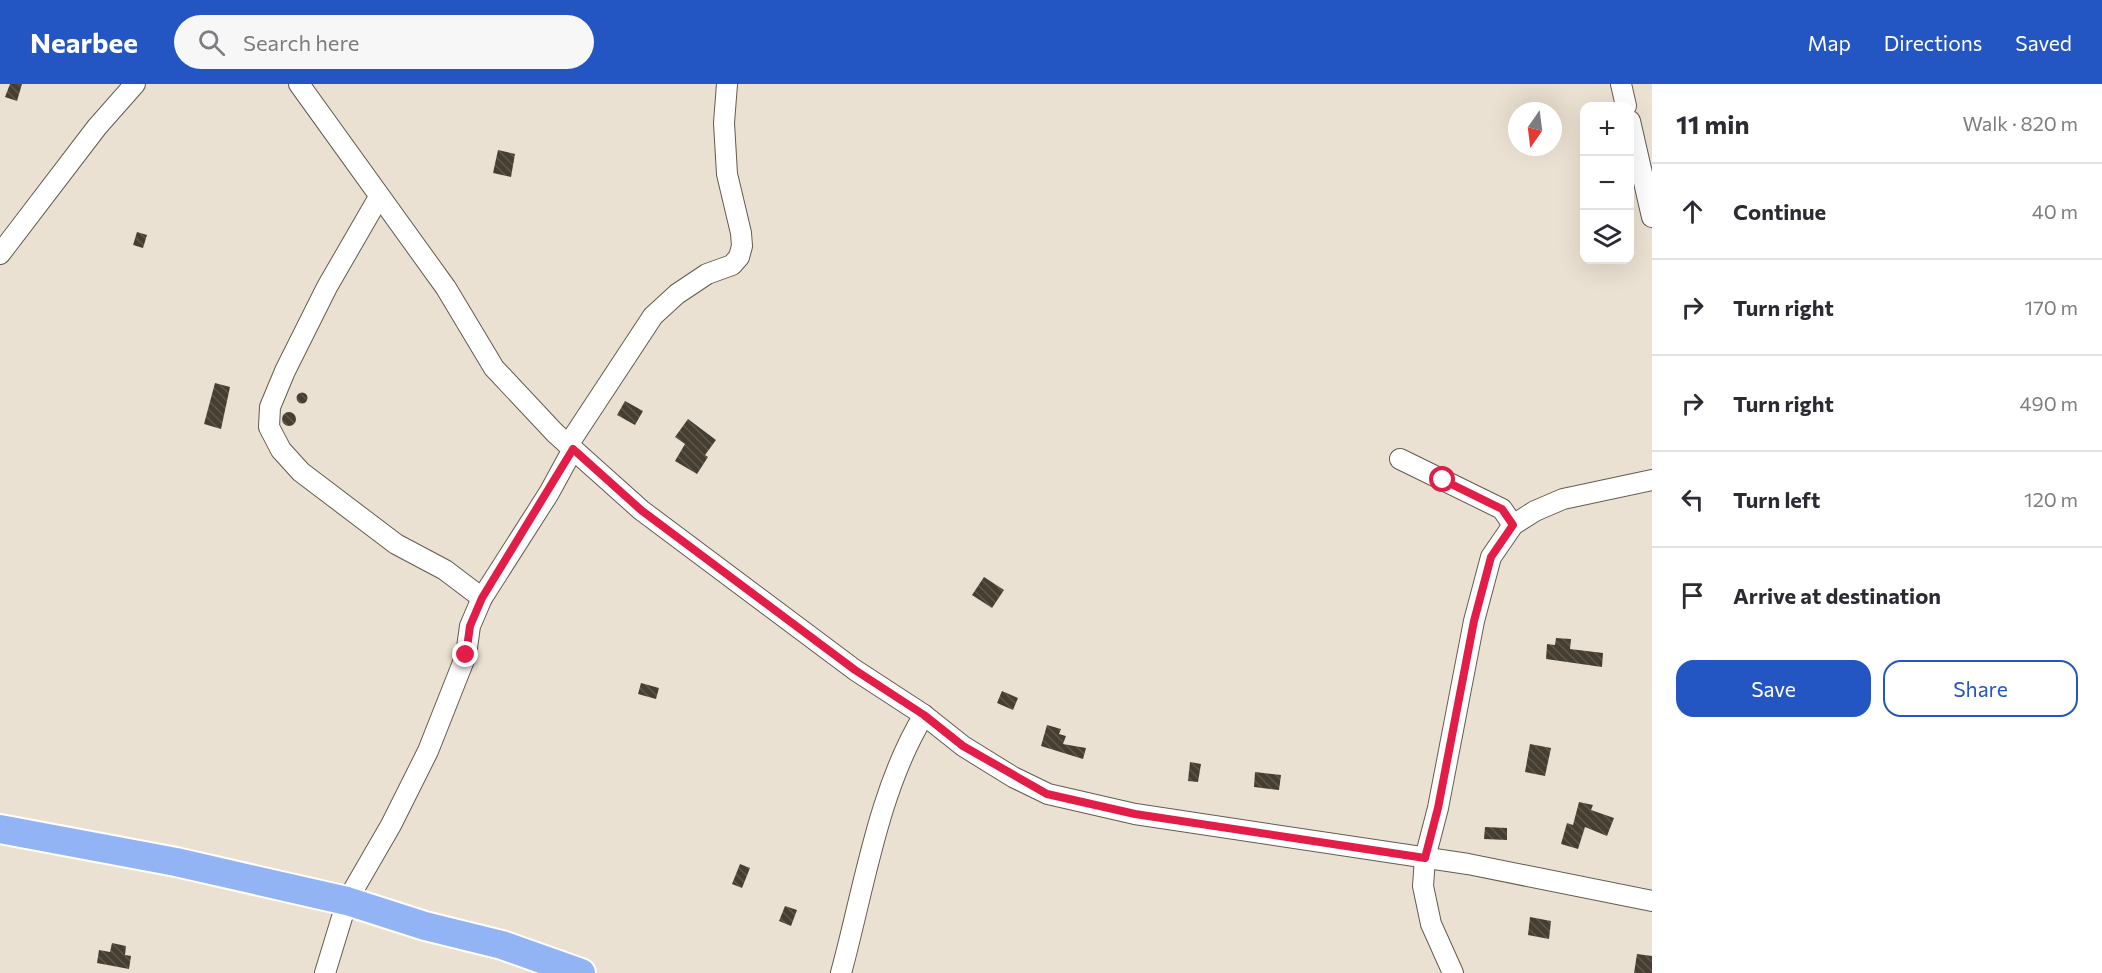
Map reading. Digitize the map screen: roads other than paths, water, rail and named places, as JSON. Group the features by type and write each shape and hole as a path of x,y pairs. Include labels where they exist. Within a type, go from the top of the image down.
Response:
{"highway":[{"path":"0,829 176,862 347,901 425,926 502,945 581,973"}],"street":[{"path":"0,254 97,127 135,84"},
{"path":"299,84 446,288 494,368 571,447 641,510 855,670 924,715 963,746 1047,794 1135,814 1425,858 1652,901"},
{"path":"325,973 347,901 391,825 428,751 466,655 470,626 482,598 571,447 653,316 697,281 732,265 739,257 742,246 741,233 727,174 724,123 727,84"},
{"path":"1621,84 1625,102"},
{"path":"1634,142 1652,217"},
{"path":"379,197 327,287 285,371 270,407 269,427 281,450 301,472 396,544 445,570 482,598"},
{"path":"1400,459 1502,509 1513,525"},
{"path":"1453,973 1431,924 1423,886 1425,858 1438,808 1474,621 1491,557 1513,525 1535,511 1563,499 1652,480"},
{"path":"841,973 866,864 909,739 924,715"}]}
